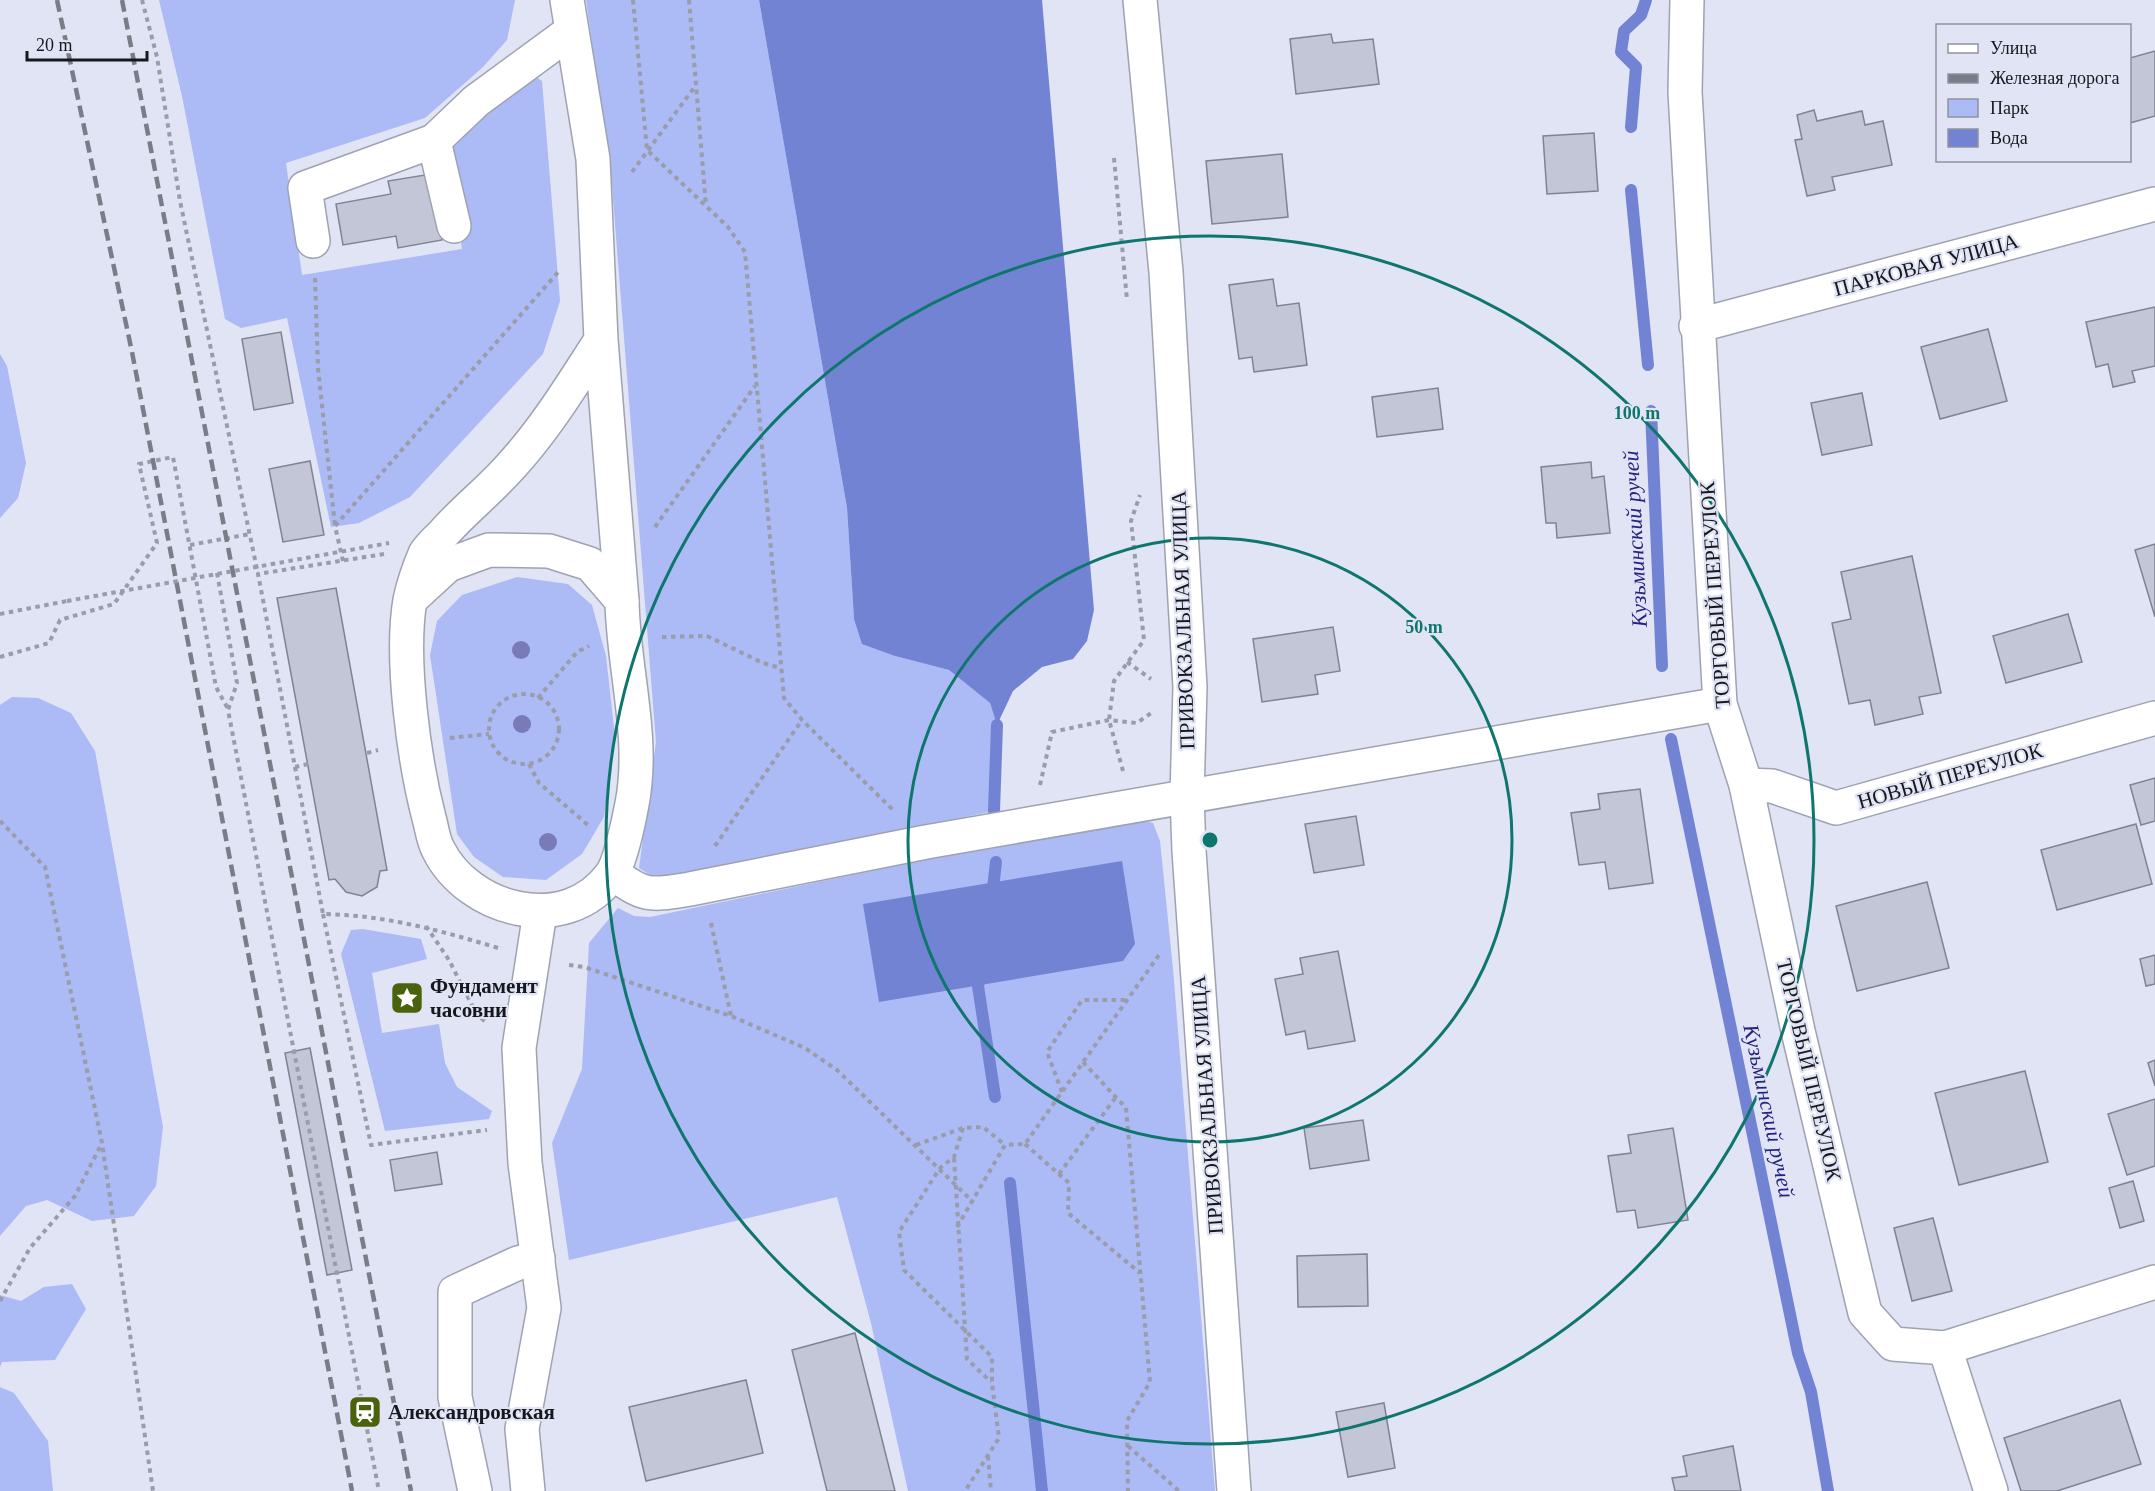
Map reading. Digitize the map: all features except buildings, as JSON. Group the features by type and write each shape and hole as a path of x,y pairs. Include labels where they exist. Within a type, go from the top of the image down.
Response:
{"street":[{"path":"567,0 570,32 593,159 601,340 622,640 636,761 632,803 613,873 596,892 572,907 540,912 496,901 459,880 437,848 424,799 415,742 406,650 411,599 426,552 466,508 510,467 554,413 601,340"},
{"name":"ПРИВОКЗАЛЬНАЯ УЛИЦА","path":"1140,0 1166,272 1190,687 1187,796 1234,1491"},
{"name":"ТОРГОВЫЙ ПЕРЕУЛОК","path":"1687,0 1685,93 1696,326 1720,704 1746,785 1798,1031 1865,1312 1893,1344 1945,1348"},
{"path":"313,242 305,188 434,141 476,101 570,32"},
{"path":"434,141 453,226"},
{"name":"ПАРКОВАЯ УЛИЦА","path":"1696,326 2155,204"},
{"path":"411,599 448,565 489,550 549,550 590,564 621,601"},
{"path":"613,873 635,891 660,894 704,887 824,861 1720,704"},
{"name":"НОВЫЙ ПЕРЕУЛОК","path":"1746,785 1772,786 1836,808 2155,718"},
{"path":"528,1491 522,1429 544,1308 523,1126 519,1048 540,912"},
{"path":"475,1491 455,1397 455,1292 518,1263 538,1258"},
{"path":"1991,1491 1945,1348 2155,1282"}],"path":[{"path":"142,0 157,57 183,212 250,534 323,914 371,1145 523,1126"},
{"path":"633,0 647,150 728,227 745,252 784,698 802,720 900,817"},
{"path":"689,0 706,206"},
{"path":"627,178 696,85"},
{"path":"1114,147 1128,307"},
{"path":"335,526 596,231"},
{"path":"313,242 318,368 335,526 343,561"},
{"path":"650,520 651,532 755,386"},
{"path":"0,657 50,643 60,620 114,604 157,543 139,464 173,457 216,687 228,710 379,1491"},
{"path":"1126,781 1109,720 1114,681 1144,640 1131,521 1142,489"},
{"path":"190,544 250,534"},
{"path":"0,614 389,543"},
{"path":"258,574 385,554 426,552"},
{"path":"217,573 237,683 228,710"},
{"path":"658,637 707,636 763,663 780,668"},
{"path":"538,698 577,652 597,643"},
{"path":"1127,662 1155,683"},
{"path":"517,695 538,698 548,704 558,723 555,745 549,754 529,764 518,764 498,754 489,734 492,713 507,698 517,695"},
{"path":"1037,796 1052,732 1109,720 1137,723 1158,708"},
{"path":"731,1016 700,867 802,720"},
{"path":"446,738 489,734"},
{"path":"295,767 308,764"},
{"path":"0,821 45,867 102,1143 153,1491"},
{"path":"323,914 361,914 425,926 532,959 584,967 731,1016 805,1048 837,1070 972,1201"},
{"path":"425,926 449,960 477,1015 519,1048"},
{"path":"1025,1144 1164,949"},
{"path":"1062,1092 1047,1052 1082,1000 1127,1000"},
{"path":"1083,1062 1126,1108 1150,1382 1127,1421 1128,1491"},
{"path":"1059,1174 1116,1097"},
{"path":"916,1145 963,1128 983,1127 1005,1145 1025,1144 1069,1183 1068,1212 1140,1274"},
{"path":"963,1128 954,1157 967,1359 992,1383"},
{"path":"0,1301 30,1248 75,1196 102,1143"},
{"path":"957,1227 1005,1145"},
{"path":"954,1157 939,1168 899,1233 904,1270 992,1357 992,1383 999,1438 965,1491"},
{"path":"1127,1445 1179,1491"},
{"path":"988,1455 991,1491"}],"green space":[{"path":"159,0 515,0 507,40 483,67 425,118 286,163 302,275 462,249 449,163 456,137 533,75 542,81 560,301 543,354 410,497 359,523 331,527 287,318 241,328 225,319 182,96"},
{"path":"586,0 759,0 847,508 854,619 895,656 949,670 990,703 997,725 994,811 675,877 650,875 639,868 656,742 612,186"},
{"path":"0,354 7,366 26,463 18,498 0,518"},
{"path":"517,577 568,584 592,605 606,656 615,737 604,817 582,854 546,880 503,877 474,857 457,834 430,655 437,621 462,595"},
{"path":"12,697 38,698 71,713 95,751 163,1127 156,1186 134,1216 92,1221 47,1200 26,1206 0,1236 0,705"},
{"path":"1131,817 1153,823 1160,841 1173,969 1215,1491 908,1491 871,1323 837,1197 569,1260 552,1143 582,1069 589,943 618,908 634,916 650,917"},
{"path":"363,929 421,939 427,959 372,973 382,1033 439,1024 445,1063 457,1087 492,1111 489,1119 385,1131 341,954 351,930"},
{"path":"72,1284 86,1309 55,1360 2,1362 0,1367 0,1295 21,1301 44,1287"},
{"path":"0,1387 14,1393 48,1441 53,1491 0,1491"}],"water":[{"path":"759,0 1042,0 1094,610 1087,641 1073,659 1042,667 1013,691 997,725 990,703 949,670 895,656 862,644 854,619 847,508"},
{"path":"1122,861 1135,944 1123,961 879,1002 863,904"}],"waterway":[{"name":"Кузьминский ручей","path":"1631,127 1636,67 1621,52 1624,31 1641,15 1646,0"},
{"name":"Кузьминский ручей","path":"1631,190 1648,365"},
{"name":"Кузьминский ручей","path":"1651,411 1662,666"},
{"path":"994,811 997,725"},
{"name":"Кузьминский ручей","path":"1671,739 1798,1353 1811,1392 1828,1491"},
{"path":"992,897 996,862"},
{"path":"981,970 978,986 995,1097"},
{"path":"1010,1183 1042,1491"}],"railway":[{"path":"57,0 132,352 352,1491"},
{"path":"122,0 411,1491"}],"place":[{"name":"Фундамент часовни","path":"407,998"},
{"name":"Александровская","path":"365,1412"}]}
